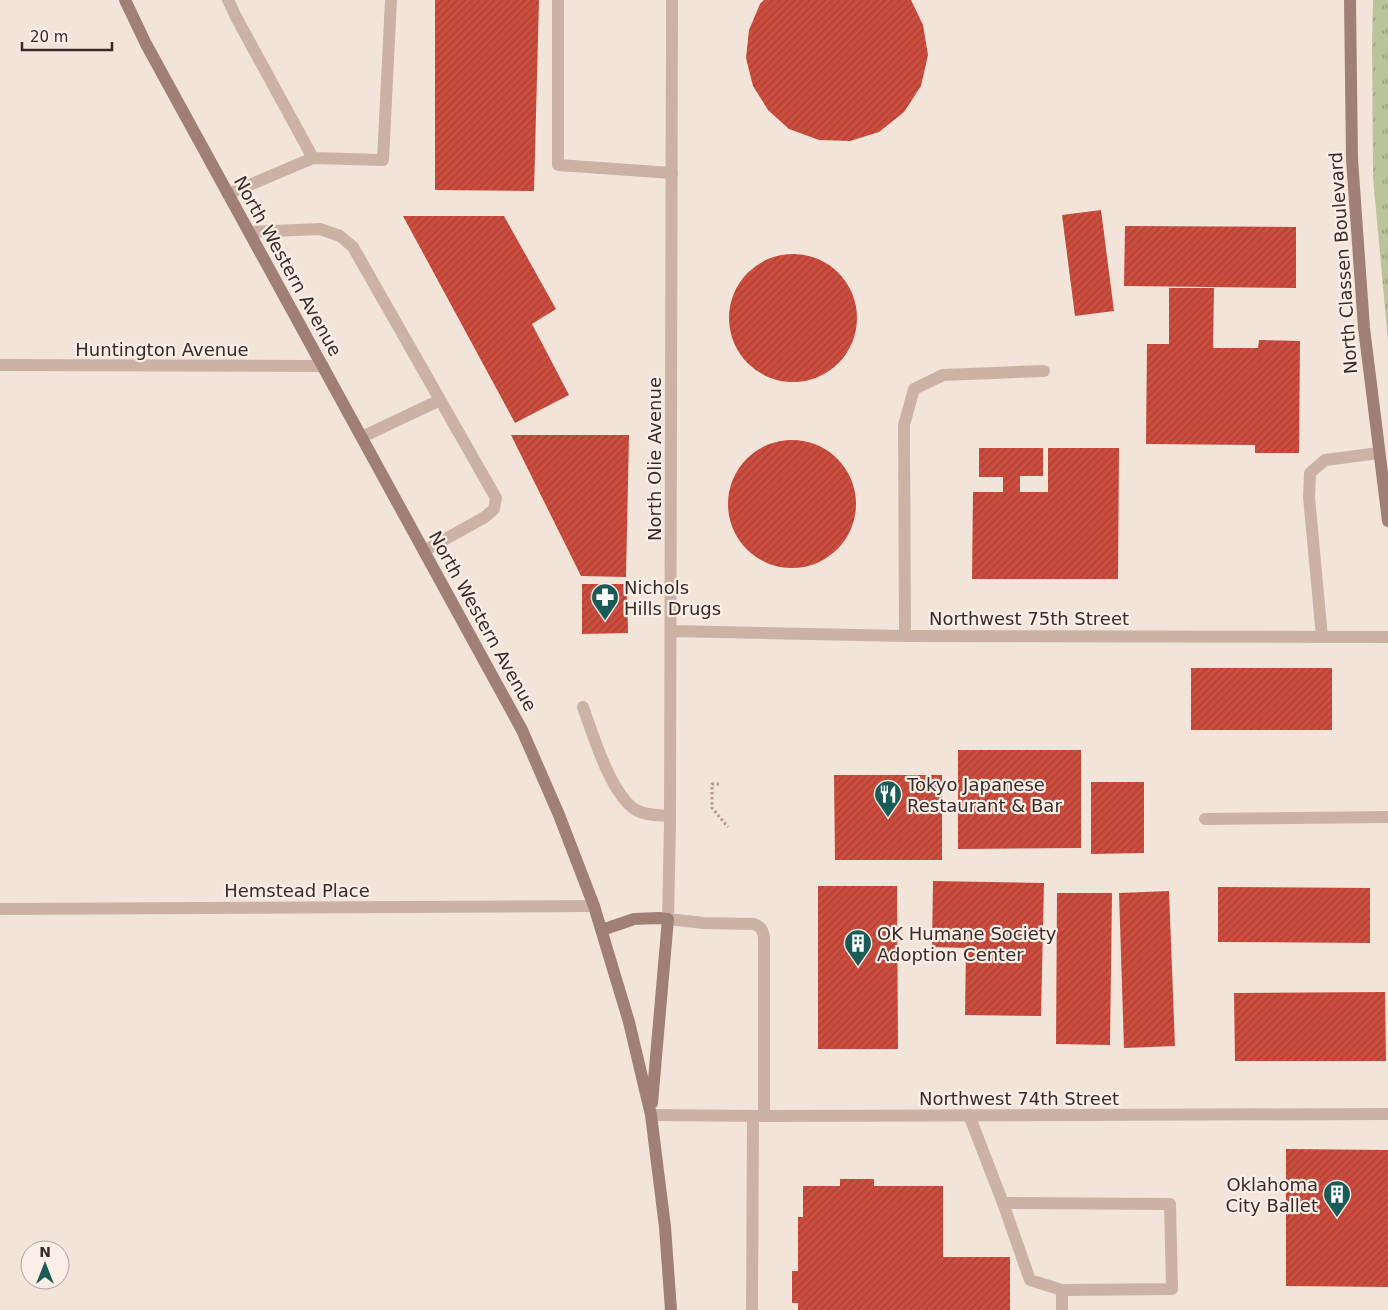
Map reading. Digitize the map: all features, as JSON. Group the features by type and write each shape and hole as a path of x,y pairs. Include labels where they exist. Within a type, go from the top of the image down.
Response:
{"main road":[{"name":"North Western Avenue","path":"125,0 146,44 522,730 559,814 602,930 629,1022 651,1115 665,1227 671,1310"},
{"name":"North Classen Boulevard","path":"1350,0 1349,36 1353,169 1364,328 1388,521"},
{"path":"602,930 634,919 668,919 651,1115"}],"street":[{"path":"228,0 313,158"},
{"path":"228,194 313,158 383,160 391,0"},
{"path":"558,0 558,165 672,173"},
{"name":"North Olie Avenue","path":"668,919 671,630 672,0"},
{"path":"249,232 320,229 340,236 353,247 496,498 494,509 485,517 424,551"},
{"name":"Huntington Avenue","path":"0,366 323,366"},
{"path":"906,636 904,425 914,389 943,375 1044,371"},
{"path":"362,438 440,400"},
{"path":"1322,637 1309,497 1310,473 1326,460 1379,452"},
{"name":"Northwest 75th Street","path":"671,630 906,636 1388,637"},
{"path":"583,707 596,745 612,780 625,800 636,810 650,815 670,816"},
{"path":"1205,819 1388,817"},
{"name":"Hemstead Place","path":"0,909 594,906"},
{"path":"668,919 703,923 754,924 760,926 763,931 752,1310"},
{"name":"Northwest 74th Street","path":"651,1115 1388,1114"},
{"path":"968,1115 1003,1203 1030,1280 1062,1290 1172,1289 1170,1204 1003,1203"},
{"path":"1062,1290 1062,1310"}],"path":[{"path":"719,784 712,784 712,808 728,827"}],"green space":[{"path":"1373,0 1388,0 1388,341 1373,177"}],"building":[{"path":"435,0 539,0 534,191 435,190"},
{"path":"764,0 911,0 923,25 928,55 921,86 904,112 879,132 850,141 819,140 789,129 768,110 753,86 746,58 749,30 760,4"},
{"path":"1101,210 1114,311 1075,316 1062,215"},
{"path":"403,216 504,216 556,309 532,324 569,395 515,423"},
{"path":"1125,226 1296,227 1296,288 1124,286"},
{"path":"793,254 817,259 838,273 852,294 857,318 852,342 838,363 817,377 793,382 769,377 748,363 734,342 729,318 734,294 748,273 769,259"},
{"path":"1169,288 1214,288 1213,348 1258,348 1259,340 1300,341 1299,453 1255,453 1255,445 1146,444 1147,344 1169,344"},
{"path":"511,435 629,435 626,577 581,576"},
{"path":"792,440 805,441 817,445 837,459 851,479 855,491 855,517 851,529 837,549 817,563 805,567 792,568 779,567 767,563 747,549 733,529 729,517 728,504 729,491 733,479 747,459 767,445 779,441"},
{"path":"979,448 1043,448 1043,476 1020,476 1020,492 1048,492 1048,448 1119,448 1118,579 972,579 973,492 1003,492 1003,477 979,477"},
{"name":"Nichols Hills Drugs","path":"582,584 627,584 628,633 582,634"},
{"path":"1191,668 1332,668 1332,730 1191,730"},
{"path":"958,750 1081,750 1081,848 958,849"},
{"name":"Tokyo Japanese Restaurant & Bar","path":"834,775 942,775 942,860 835,860"},
{"path":"1091,782 1144,782 1144,853 1091,854"},
{"path":"933,881 1044,883 1041,1016 965,1015 966,948 932,947"},
{"name":"OK Humane Society Adoption Center","path":"818,886 897,886 898,1049 818,1049"},
{"path":"1218,887 1370,888 1370,943 1218,942"},
{"path":"1169,891 1175,1046 1124,1048 1119,893"},
{"path":"1057,893 1112,893 1110,1045 1056,1044"},
{"path":"1385,992 1386,1061 1235,1061 1234,993"},
{"name":"Oklahoma City Ballet","path":"1286,1149 1388,1150 1388,1287 1286,1286"},
{"path":"840,1179 874,1179 874,1186 943,1186 943,1257 1010,1257 1010,1310 798,1310 798,1303 792,1303 792,1271 798,1271 798,1217 803,1217 803,1186 840,1186"}],"place":[{"name":"Nichols Hills Drugs","path":"605,621"},
{"name":"Tokyo Japanese Restaurant & Bar","path":"888,818"},
{"name":"OK Humane Society Adoption Center","path":"858,967"},
{"name":"Oklahoma City Ballet","path":"1337,1218"}]}
